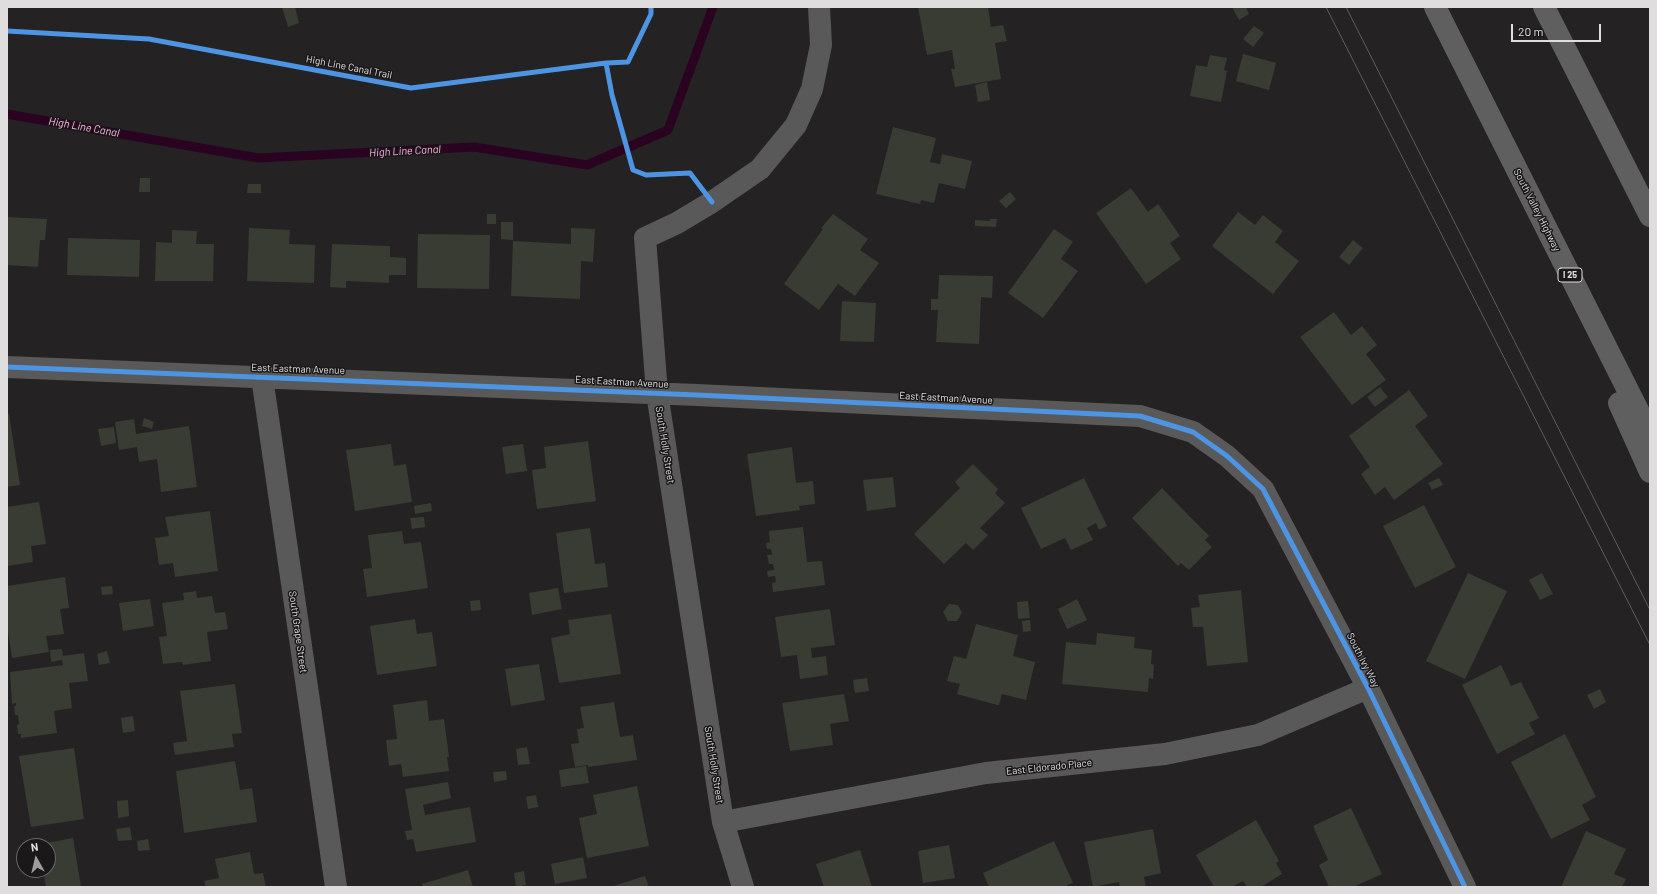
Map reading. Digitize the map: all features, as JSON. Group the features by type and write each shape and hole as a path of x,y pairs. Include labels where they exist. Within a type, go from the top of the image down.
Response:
{"highway":[{"name":"South Valley Highway","path":"1435,7 1650,434"},
{"path":"1544,7 1650,216"},
{"path":"1490,117 1650,472"}],"street":[{"name":"South Holly Street","path":"743,887 723,822 657,393 645,238 677,223 712,202 760,169 796,125 812,89 821,45 819,7"},
{"name":"East Eastman Avenue","path":"7,367 657,393 1140,416 1193,432 1227,456"},
{"name":"South Grape Street","path":"262,377 336,887"},
{"name":"South Ivy Way","path":"1227,456 1263,489 1368,688 1465,887"},
{"name":"East Eldorado Place","path":"723,822 986,773 1165,754 1258,735 1368,688"}],"building":[{"path":"282,7 295,7 299,23 288,27"},
{"path":"918,7 988,7 991,27 1003,25 1007,41 995,43 1001,79 955,87 951,69 955,69 952,50 927,55"},
{"path":"1232,7 1246,7 1249,14 1239,20"},
{"path":"1254,26 1264,33 1253,47 1243,39"},
{"path":"1243,54 1276,63 1269,90 1236,81"},
{"path":"1210,55 1227,58 1224,70 1227,71 1221,102 1190,96 1196,65 1207,67"},
{"path":"987,82 990,100 978,102 975,85"},
{"path":"893,127 936,138 930,162 940,164 942,154 972,161 965,189 939,183 934,203 921,200 920,204 876,194"},
{"path":"140,178 150,178 150,192 139,192"},
{"path":"248,184 261,184 261,193 247,193"},
{"path":"1131,188 1148,212 1158,204 1180,236 1170,243 1181,259 1146,284 1096,213"},
{"path":"1010,192 1016,199 1006,208 999,201"},
{"path":"1238,212 1255,225 1263,215 1283,231 1275,242 1299,261 1273,294 1212,246"},
{"path":"487,214 496,214 496,224 487,224"},
{"path":"833,214 868,239 860,250 879,263 855,296 838,284 819,310 784,284 823,229 821,228"},
{"path":"7,217 47,219 45,240 40,240 38,267 7,265"},
{"path":"990,219 997,219 996,227 975,226 975,220 990,221"},
{"path":"501,222 513,222 513,240 501,239"},
{"path":"249,228 290,230 289,244 315,245 314,283 247,281"},
{"path":"571,228 595,229 593,262 581,261 580,299 511,296 513,241 571,244"},
{"path":"1054,229 1073,242 1061,259 1078,271 1043,318 1008,293"},
{"path":"172,230 197,231 196,244 214,244 213,281 155,281 156,242 172,243"},
{"path":"418,234 490,235 489,289 417,288"},
{"path":"68,238 140,240 139,277 67,275"},
{"path":"1353,240 1363,248 1349,265 1339,257"},
{"path":"332,244 390,246 390,257 406,258 406,275 389,275 389,283 346,281 346,288 330,287"},
{"path":"939,275 993,276 992,298 981,297 979,344 936,342 938,310 931,310 931,299 938,299"},
{"path":"842,301 876,303 874,342 840,341"},
{"path":"1334,312 1351,335 1362,326 1377,345 1366,354 1386,380 1352,405 1300,337"},
{"path":"1380,387 1388,397 1375,407 1367,397"},
{"path":"1409,390 1428,416 1415,426 1443,464 1394,500 1385,487 1375,495 1361,474 1370,467 1349,436"},
{"path":"7,414 9,414 20,485 7,487"},
{"path":"144,418 154,422 152,429 142,426"},
{"path":"134,419 136,434 189,426 197,487 161,492 157,459 139,462 137,447 119,450 115,422"},
{"path":"114,427 116,443 101,446 98,429"},
{"path":"588,441 596,501 537,509 532,470 546,468 544,447"},
{"path":"391,444 394,466 406,464 412,502 355,511 346,450"},
{"path":"523,444 527,471 506,474 502,447"},
{"path":"792,447 796,483 813,481 815,504 799,506 800,510 756,516 747,454"},
{"path":"973,464 998,489 995,493 1005,503 980,528 988,535 973,550 966,543 944,564 914,534 960,488 955,482"},
{"path":"893,477 896,507 867,511 863,480"},
{"path":"1084,478 1107,526 1099,530 1096,523 1087,528 1093,540 1071,550 1065,538 1041,549 1021,508"},
{"path":"1439,478 1443,485 1432,490 1428,483"},
{"path":"1162,488 1209,536 1205,540 1212,547 1189,570 1181,563 1178,566 1132,518"},
{"path":"39,502 46,544 31,546 33,562 7,566 7,507"},
{"path":"431,503 432,511 415,514 414,506"},
{"path":"1424,505 1456,567 1415,588 1383,526"},
{"path":"210,511 218,571 175,577 173,563 159,565 155,538 169,536 165,517"},
{"path":"424,517 425,527 412,529 410,518"},
{"path":"803,527 807,562 822,561 825,585 773,592 772,583 776,582 775,576 768,577 767,571 774,570 773,564 769,564 767,555 772,555 771,549 767,549 766,543 770,542 769,531"},
{"path":"590,528 595,564 605,563 608,587 564,593 556,533"},
{"path":"402,531 404,544 421,542 428,588 367,597 363,569 372,568 368,535"},
{"path":"1468,573 1507,591 1465,679 1426,661"},
{"path":"1542,573 1553,594 1540,600 1529,580"},
{"path":"65,577 69,608 60,609 64,634 46,636 49,652 12,658 7,625 7,586"},
{"path":"112,586 113,594 102,595 101,587"},
{"path":"558,588 562,609 532,615 529,593"},
{"path":"1241,590 1248,662 1207,666 1203,627 1193,627 1191,608 1200,607 1198,595"},
{"path":"196,591 197,598 212,596 215,613 225,612 228,629 207,632 211,661 183,665 182,662 163,664 159,637 167,636 162,603 184,600 183,593"},
{"path":"150,599 154,626 123,631 119,603"},
{"path":"1077,599 1087,620 1067,629 1058,609"},
{"path":"480,600 481,610 471,611 470,601"},
{"path":"1028,601 1030,618 1018,619 1017,602"},
{"path":"949,604 958,605 962,613 957,621 948,621 943,612"},
{"path":"830,609 835,645 811,648 812,658 826,656 828,675 800,679 797,655 781,657 775,617"},
{"path":"611,614 621,674 559,683 551,638 570,634 568,620"},
{"path":"415,619 417,634 432,632 437,666 377,675 370,626"},
{"path":"1030,620 1031,631 1023,632 1022,621"},
{"path":"976,624 1018,635 1013,656 1035,662 1026,700 1002,694 999,705 997,705 957,694 960,684 947,681 954,656 966,659"},
{"path":"1097,633 1135,637 1134,648 1152,650 1151,664 1154,665 1153,679 1149,678 1148,692 1062,684 1066,642 1096,645"},
{"path":"62,649 63,656 84,653 88,681 69,683 72,708 54,711 57,733 21,738 21,734 18,734 18,715 15,715 14,706 16,706 16,703 12,704 10,672 63,665 62,660 51,662 50,650"},
{"path":"107,651 110,663 99,665 97,654"},
{"path":"539,664 545,700 511,706 505,669"},
{"path":"1501,665 1511,686 1521,682 1539,718 1529,723 1535,734 1497,754 1462,685"},
{"path":"867,678 869,691 855,693 853,680"},
{"path":"235,684 242,733 232,734 234,747 175,755 173,743 187,741 180,691"},
{"path":"1600,689 1606,702 1594,709 1587,695"},
{"path":"844,694 849,721 830,724 833,745 790,751 782,703"},
{"path":"427,700 429,721 444,719 449,757 447,757 449,771 403,777 401,764 389,766 386,740 397,739 393,705"},
{"path":"614,702 620,737 633,735 637,760 588,767 588,765 575,767 571,744 579,743 577,729 584,728 580,707"},
{"path":"133,716 135,731 123,733 121,718"},
{"path":"1565,734 1596,797 1582,805 1590,820 1551,839 1511,762"},
{"path":"527,747 530,764 518,765 516,749"},
{"path":"74,748 84,819 31,827 19,756"},
{"path":"235,761 240,790 252,788 257,822 184,833 176,771"},
{"path":"586,766 589,783 561,787 559,770"},
{"path":"506,771 507,780 494,782 493,772"},
{"path":"448,782 451,798 423,805 425,815 470,807 476,842 416,852 413,839 407,840 405,831 412,830 405,789"},
{"path":"637,786 649,846 587,858 579,818 597,814 593,795"},
{"path":"536,795 538,807 528,809 526,797"},
{"path":"128,800 129,816 118,818 117,801"},
{"path":"1351,808 1382,874 1353,887 1329,887 1319,865 1328,860 1313,826"},
{"path":"1256,820 1279,861 1276,863 1282,874 1261,887 1247,887 1243,881 1232,887 1214,887 1196,855"},
{"path":"130,827 132,840 118,841 116,829"},
{"path":"1153,829 1161,873 1144,877 1146,887 1120,887 1119,882 1093,887 1084,842"},
{"path":"1586,831 1626,849 1614,874 1626,879 1622,887 1561,887"},
{"path":"73,838 81,887 46,887 44,878 56,878 56,841"},
{"path":"148,839 150,850 138,851 137,841"},
{"path":"1054,841 1073,883 1067,885 1068,887 989,887 983,873"},
{"path":"949,845 955,878 923,883 918,851"},
{"path":"860,850 872,887 824,887 816,864"},
{"path":"250,852 254,874 263,873 266,887 206,887 204,881 219,878 215,859"},
{"path":"583,857 587,878 555,884 551,864"},
{"path":"468,870 473,887 423,887 422,884"},
{"path":"524,871 526,885 516,887 514,873"},
{"path":"645,876 649,887 610,887"}],"waterway":[{"name":"High Line Canal","path":"7,114 258,158 474,147 587,165 668,130 713,7"}],"tram line":[{"path":"1326,7 1650,645"},
{"path":"1346,7 1650,610"}],"cycle path":[{"name":"High Line Canal Trail","path":"7,31 149,39 411,88 606,63 628,62 651,14 651,7"},
{"path":"606,63 612,95 633,170 646,175 690,173 712,202"},
{"path":"7,367 697,395 1140,416 1193,432 1227,456 1263,489 1368,688 1465,887"}]}
